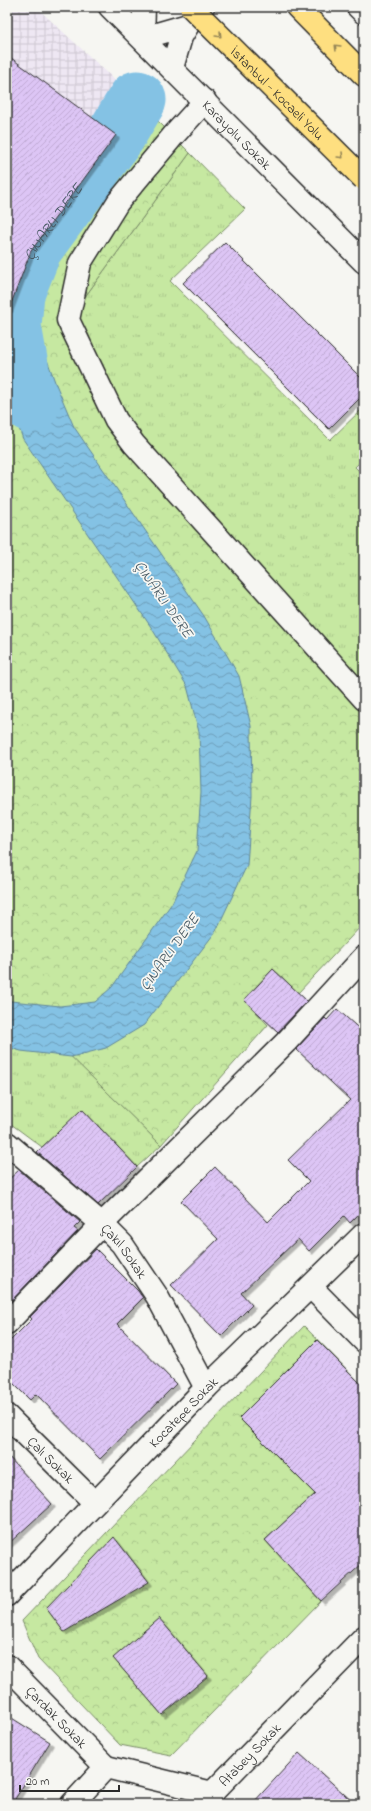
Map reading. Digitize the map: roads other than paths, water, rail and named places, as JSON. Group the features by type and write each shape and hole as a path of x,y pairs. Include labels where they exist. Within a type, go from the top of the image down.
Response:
{"highway":[{"path":"297,7 364,75"},
{"name":"İstanbul - Kocaeli Yolu","path":"190,16 364,179"}],"street":[{"name":"Karayolu Sokak","path":"110,7 143,38 364,262"},
{"path":"144,7 143,38 190,16 203,7"},
{"path":"358,7 364,13"},
{"path":"172,68 181,37 190,16"},
{"path":"205,101 173,136 118,202 80,263 68,320 116,420 134,444 364,699"},
{"path":"7,1323 102,1224 286,1042 364,957"},
{"name":"Çakıl Sokak","path":"7,1143 102,1224 122,1244 139,1267 157,1296 206,1388"},
{"name":"Kocatepe Sokak","path":"7,1595 206,1388 364,1234"},
{"path":"311,1287 364,1341"},
{"name":"Çalı Sokak","path":"7,1416 95,1503"},
{"name":"Atabey Sokak","path":"106,1767 212,1793 364,1637"},
{"name":"Çardak Sokak","path":"7,1666 106,1767"},
{"path":"72,1804 106,1767"}],"water":[{"path":"137,100 152,115 69,222 48,255 41,287 38,317 44,351 74,427 204,616 239,676 251,726 252,796 247,865 216,931 144,1025 106,1048 71,1057 21,1051 7,1047 7,999 11,1001 60,1006 95,1002 112,987 172,903 197,851 201,792 199,732 187,686 151,627 23,439 7,396 7,371 20,375 12,326 15,293 33,248"}],"waterway":[{"name":"ÇINARLI DERE","path":"31,403 22,383 12,326 15,293 33,248 116,135 137,100"}]}
